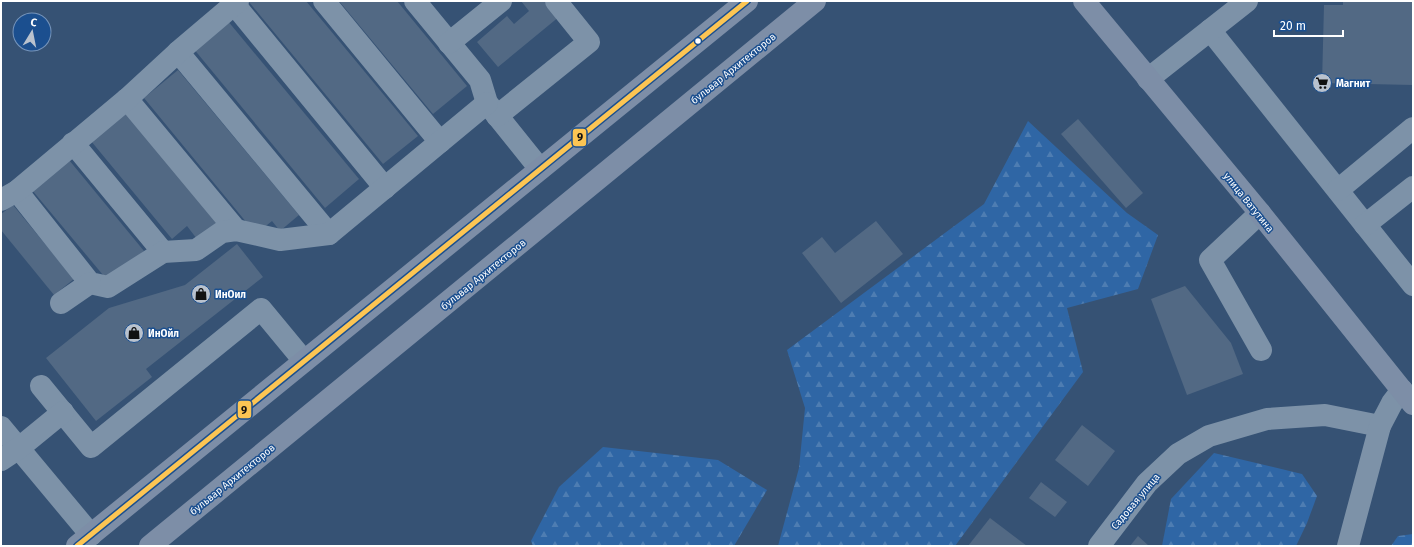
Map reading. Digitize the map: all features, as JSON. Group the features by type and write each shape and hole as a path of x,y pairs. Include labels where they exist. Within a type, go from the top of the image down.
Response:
{"main road":[{"path":"84,540 747,1"},
{"name":"бульвар Архитекторов","path":"150,546 816,1"},
{"name":"улица Ватутина","path":"1084,1 1260,213 1407,397"}],"street":[{"path":"324,1 440,142"},
{"path":"415,1 480,80 492,110 540,170"},
{"path":"449,43 501,1"},
{"path":"385,188 236,3 178,52 127,99 9,196 90,283 108,287 163,252 196,250 222,232 236,230 280,240 329,234 385,188 440,142 492,110 590,42 556,1"},
{"path":"1148,79 1247,1"},
{"path":"1210,30 1413,285"},
{"path":"178,52 329,234"},
{"path":"127,99 236,230"},
{"path":"1338,190 1413,128"},
{"path":"73,143 163,252"},
{"path":"1365,225 1413,187"},
{"path":"1260,213 1210,260 1261,350"},
{"path":"62,303 90,283"},
{"path":"41,386 91,447 261,309 304,361"},
{"path":"1348,546 1380,426 1392,403 1407,397"},
{"path":"1,460 19,448 63,412"},
{"name":"Садовая улица","path":"1099,546 1147,483 1178,454 1209,436 1267,419 1325,415 1380,426"},
{"path":"1,427 19,448 84,540"}],"green space":[{"path":"1028,121 1127,213 1158,235 1138,289 1067,308 1083,372 955,546 778,546 799,468 805,408 787,350 984,204"},
{"path":"603,447 718,460 767,490 734,546 533,546 531,541 559,487"},
{"path":"1214,453 1302,474 1317,496 1307,523 1296,546 1162,546 1171,499"},
{"path":"1413,534 1413,546 1391,546 1398,536"}],"building":[{"path":"306,1 418,136 383,164 249,2"},
{"path":"339,1 397,1 467,86 433,114"},
{"path":"521,1 547,1 560,16 498,67 477,42 507,16 514,24 529,11"},
{"path":"1343,1 1413,1 1413,85 1322,83 1324,5 1343,5"},
{"path":"227,20 359,179 325,208 193,48"},
{"path":"178,70 299,215 280,231 272,221 256,234 144,98"},
{"path":"126,113 217,223 197,239 187,226 172,239 91,141"},
{"path":"1078,119 1143,193 1126,208 1061,134"},
{"path":"69,160 144,251 108,281 32,190"},
{"path":"13,205 74,279 54,295 1,230 1,214"},
{"path":"876,221 903,254 841,303 802,253 822,237 835,253"},
{"name":"ИнОйл","path":"237,244 263,277 146,369 152,377 96,421 46,358 109,308 185,285"},
{"path":"1185,286 1231,343 1243,374 1187,395 1151,299"},
{"path":"1082,425 1115,451 1088,486 1055,460"},
{"path":"1041,482 1067,502 1055,517 1029,498"},
{"path":"990,518 1027,546 968,546"},
{"path":"1138,536 1149,546 1130,546"}],"transit line":[{"name":"9","path":"77,546 747,1"}],"place":[{"name":"Магнит","path":"1322,83"},
{"name":"ИнОил","path":"201,294"},
{"name":"ИнОйл","path":"134,333"}]}
